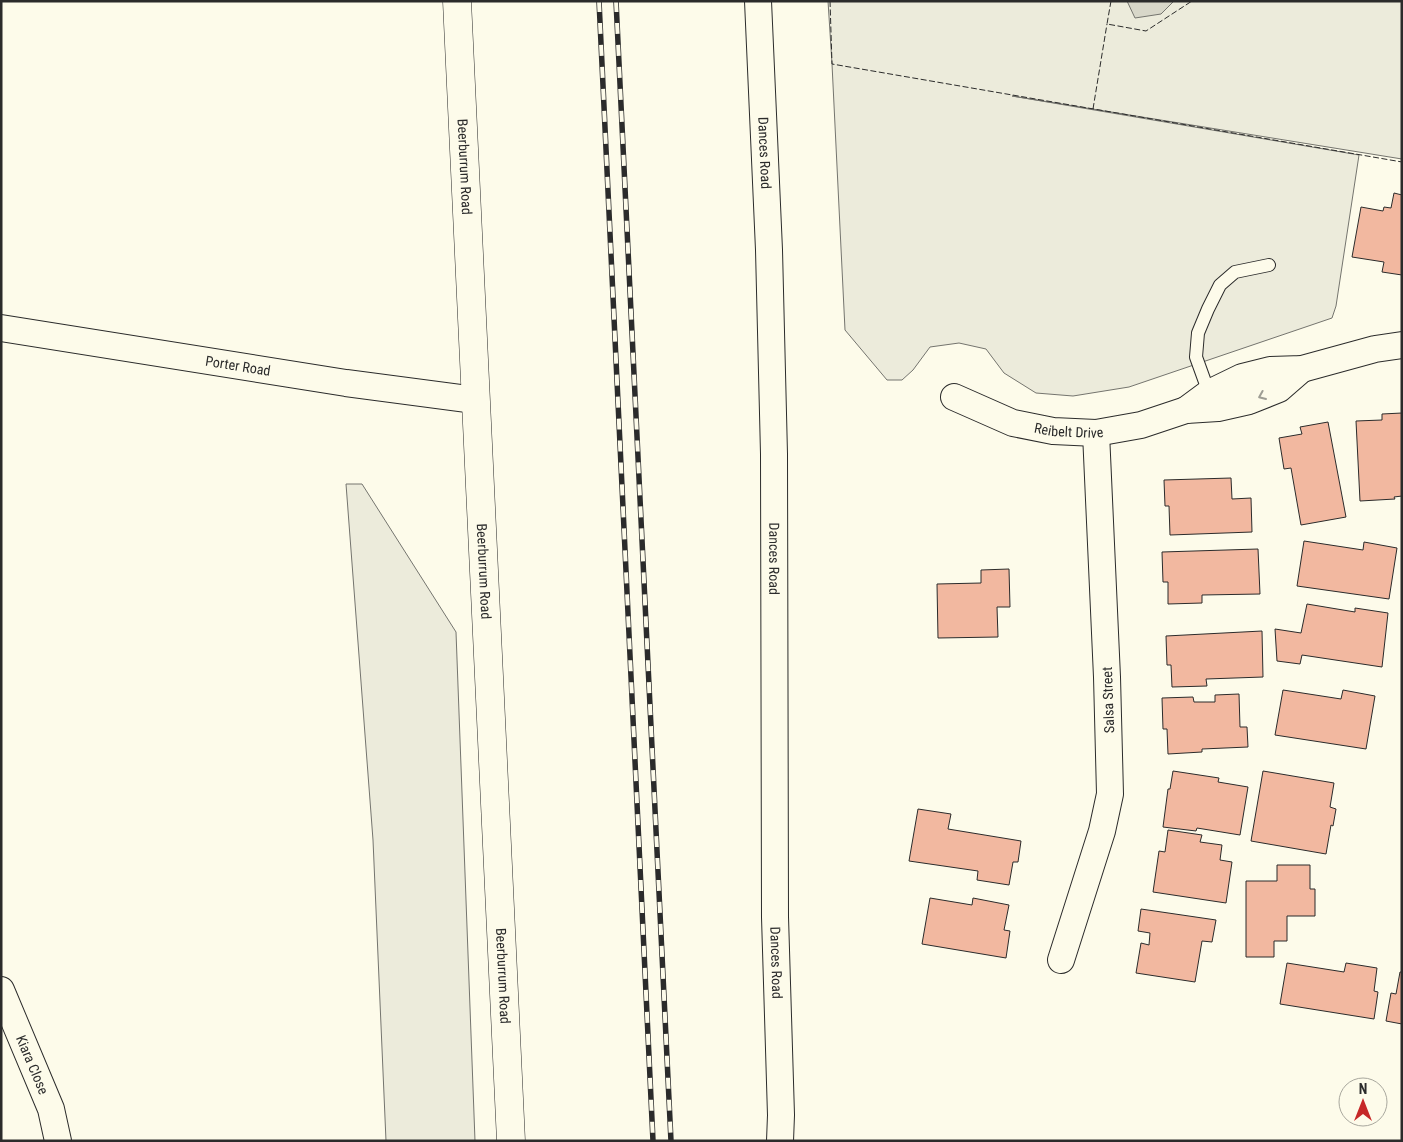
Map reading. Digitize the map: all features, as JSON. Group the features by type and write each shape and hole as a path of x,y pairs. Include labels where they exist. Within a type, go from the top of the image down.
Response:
{"main road":[{"name":"Beerburrum Road","path":"457,1 511,1141"}],"street":[{"name":"Dances Road","path":"758,1 769,250 774,454 775,917 782,1132"},
{"name":"Porter Road","path":"1,328 346,383 475,400"},
{"name":"Reibelt Drive","path":"1186,410 1209,393 1242,377 1270,370 1302,369 1374,349 1402,345"},
{"name":"Reibelt Drive","path":"954,397 1013,423 1053,431 1096,433 1140,425 1186,410 1218,408 1250,401 1279,389 1302,369"},
{"name":"Salsa Street","path":"1061,960 1102,831 1110,794 1110,741 1096,433"},
{"name":"Kiara Close","path":"1,990 51,1109 58,1141"}],"lane":[{"path":"1209,393 1196,357 1198,333 1208,308 1220,285 1235,272 1268,265"}],"shaded area":[{"path":"828,1 1402,1 1402,159 1012,96 1359,155 1336,306 1332,318 1129,387 1073,396 1036,393 1004,373 986,349 959,343 930,347 913,370 902,380 887,380 845,330"},
{"path":"1127,1 1174,1 1161,14 1135,18"},
{"path":"346,484 362,484 456,632 475,1141 386,1141 373,840"}],"building":[{"path":"1394,193 1402,195 1402,275 1382,272 1384,262 1352,257 1361,207 1383,211 1384,207 1391,208"},
{"path":"1402,413 1402,496 1394,497 1395,499 1360,501 1356,421 1382,420 1382,414"},
{"path":"1328,422 1346,517 1301,525 1291,468 1284,469 1279,438 1302,434 1300,427"},
{"path":"1231,478 1232,499 1251,498 1252,532 1170,535 1169,506 1165,506 1164,480"},
{"path":"1304,541 1363,550 1364,542 1397,548 1389,599 1297,586"},
{"path":"1258,549 1260,594 1202,595 1202,603 1168,604 1168,582 1163,582 1162,552"},
{"path":"1009,569 1010,607 997,607 998,637 938,638 937,584 981,583 981,570"},
{"path":"1307,604 1355,612 1355,608 1388,613 1382,667 1302,655 1300,664 1277,661 1275,629 1301,633"},
{"path":"1262,631 1263,677 1206,679 1207,686 1172,687 1171,665 1167,665 1166,636"},
{"path":"1283,690 1341,699 1343,690 1375,696 1366,749 1275,735"},
{"path":"1239,694 1240,727 1247,727 1248,747 1202,749 1202,752 1168,754 1167,729 1163,729 1162,698 1193,697 1194,702 1215,702 1215,695"},
{"path":"1173,771 1219,778 1218,782 1248,787 1240,835 1197,828 1196,831 1163,827 1168,789 1170,789"},
{"path":"1263,771 1334,783 1330,807 1336,809 1326,854 1251,841"},
{"path":"918,809 951,814 948,829 1021,841 1018,862 1013,862 1009,885 977,880 978,871 909,861"},
{"path":"1168,830 1202,835 1200,842 1222,845 1220,860 1232,862 1226,903 1153,892 1159,851 1165,852"},
{"path":"1277,865 1310,865 1310,889 1315,889 1315,916 1287,916 1287,941 1274,941 1274,957 1246,957 1246,881 1277,881"},
{"path":"930,898 972,905 973,898 1009,905 1004,930 1010,931 1006,958 922,944"},
{"path":"1141,909 1216,920 1212,942 1202,941 1195,982 1136,973 1141,943 1149,945 1150,933 1138,931"},
{"path":"1287,963 1344,972 1346,963 1377,968 1374,991 1378,992 1374,1019 1280,1004"},
{"path":"1400,972 1402,972 1402,1024 1386,1021 1391,993 1396,994"}],"railway":[{"path":"599,1 653,1141"},
{"path":"616,1 671,1141"}],"fence":[{"path":"830,1 832,64 1402,162"},
{"path":"1111,1 1107,24 1146,31 1192,1"},
{"path":"1093,109 1107,24"}]}
